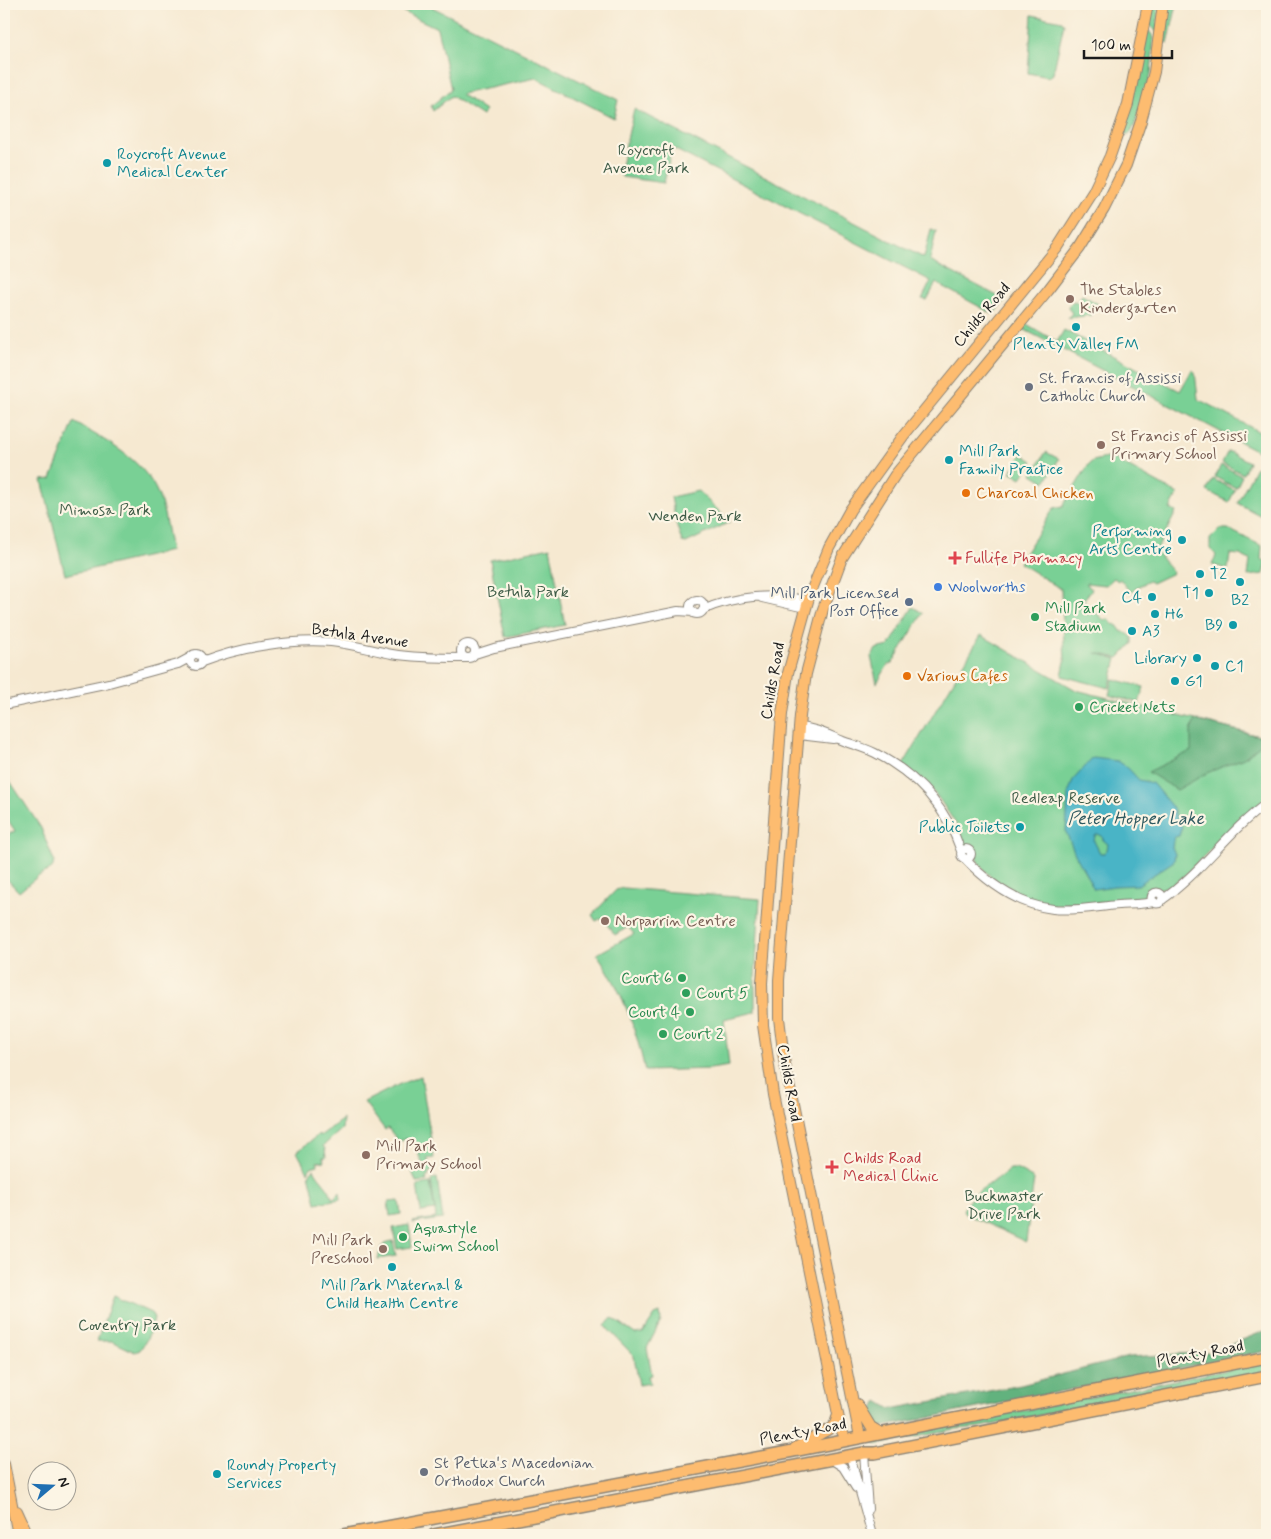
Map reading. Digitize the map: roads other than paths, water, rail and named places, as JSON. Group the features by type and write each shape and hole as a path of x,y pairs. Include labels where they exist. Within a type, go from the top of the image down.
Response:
{"highway":[{"name":"Plenty Road","path":"344,1535 788,1452 1267,1357"},
{"name":"Plenty Road","path":"434,1535 864,1453 875,1453 1267,1376"},
{"name":"Childs Road","path":"860,1437 864,1453"},
{"name":"Childs Road","path":"846,1440 850,1456"}],"main road":[{"name":"Childs Road","path":"846,1440 838,1415 773,1097 763,1025 762,983 781,729 788,673 806,605 830,548 858,498 904,435 1058,247 1093,192 1116,139 1135,73 1148,4"},
{"name":"Childs Road","path":"860,1437 784,1059 779,1018 779,980 799,731 806,674 823,609 842,558 875,504 912,454 1044,296 1080,248 1117,185 1133,146 1149,94 1159,42 1163,4"},
{"path":"1143,28 1153,31 1159,42"},
{"path":"1116,139 1133,146"},
{"path":"806,605 823,609"},
{"path":"781,729 799,731"},
{"path":"773,1097 792,1097"},
{"path":"777,1116 782,1104 789,1102 792,1097"},
{"path":"781,1134 790,1142 801,1145"},
{"path":"833,1385 841,1389 850,1385 867,1422 881,1433"},
{"path":"788,1452 831,1428 835,1424 838,1415"},
{"path":"4,1464 18,1535"},
{"path":"11,1499 28,1535"}],"street":[{"path":"703,606 699,614 692,608 696,600 703,606 770,595 785,596 806,605"},
{"name":"Betula Avenue","path":"4,705 109,683 192,661 195,654 202,659 276,644 312,641 345,644 403,656 469,658 474,651 692,608"},
{"name":"Betula Avenue","path":"440,657 467,644 474,651"},
{"path":"461,648 461,655 464,658"},
{"path":"799,731 820,731 875,753 909,775 924,788 940,807 966,853 982,874 1018,900 1043,907 1075,909 1137,903 1157,898 1182,884 1244,822 1267,803"},
{"path":"864,1453 872,1535"},
{"path":"850,1456 872,1535"},
{"path":"830,1460 843,1467 861,1499"}],"water":[{"name":"Peter Hopper Lake","path":"1093,758 1118,761 1128,768 1139,780 1152,783 1173,808 1182,826 1179,836 1174,837 1172,847 1175,854 1174,861 1138,885 1094,889 1075,854 1066,832 1068,794 1073,780","holes":["1098,834 1102,836 1103,840 1108,844 1107,850 1104,853 1100,853 1094,841 1095,836"]}],"place":[{"name":"Roycroft Avenue Medical Center","path":"107,163"},
{"name":"The Stables Kindergarten","path":"1070,299"},
{"name":"Plenty Valley FM","path":"1076,327"},
{"name":"St. Francis of Assissi Catholic Church","path":"1029,387"},
{"name":"St Francis of Assissi Primary School","path":"1101,445"},
{"name":"Mill Park Family Practice","path":"949,460"},
{"name":"Charcoal Chicken","path":"966,493"},
{"name":"Performing Arts Centre","path":"1182,540"},
{"name":"Fullife Pharmacy","path":"955,558"},
{"name":"T2","path":"1200,574"},
{"name":"B2","path":"1240,582"},
{"name":"Woolworths","path":"938,587"},
{"name":"T1","path":"1209,593"},
{"name":"C4","path":"1152,597"},
{"name":"Mill Park Licensed Post Office","path":"909,602"},
{"name":"H6","path":"1155,614"},
{"name":"Mill Park Stadium","path":"1035,617"},
{"name":"B9","path":"1233,625"},
{"name":"A3","path":"1132,631"},
{"name":"Library","path":"1197,658"},
{"name":"C1","path":"1215,666"},
{"name":"Various Cafes","path":"907,676"},
{"name":"G1","path":"1175,681"},
{"name":"Cricket Nets","path":"1079,707"},
{"name":"Public Toilets","path":"1020,827"},
{"name":"Norparrin Centre","path":"605,921"},
{"name":"Court 6","path":"682,978"},
{"name":"Court 5","path":"686,993"},
{"name":"Court 4","path":"690,1012"},
{"name":"Court 2","path":"663,1034"},
{"name":"Mill Park Primary School","path":"366,1155"},
{"name":"Childs Road Medical Clinic","path":"832,1167"},
{"name":"Aquastyle Swim School","path":"403,1237"},
{"name":"Mill Park Preschool","path":"383,1249"},
{"name":"Mill Park Maternal & Child Health Centre","path":"392,1267"},
{"name":"St Petka's Macedonian Orthodox Church","path":"424,1472"},
{"name":"Roundy Property Services","path":"217,1474"}],"park label":[{"name":"Roycroft Avenue Park","path":"646,159"},
{"name":"Mimosa Park","path":"105,510"},
{"name":"Wenden Park","path":"695,516"},
{"name":"Betula Park","path":"528,592"},
{"name":"Redleap Reserve","path":"1066,798"},
{"name":"Buckmaster Drive Park","path":"1004,1205"},
{"name":"Coventry Park","path":"127,1325"}]}
